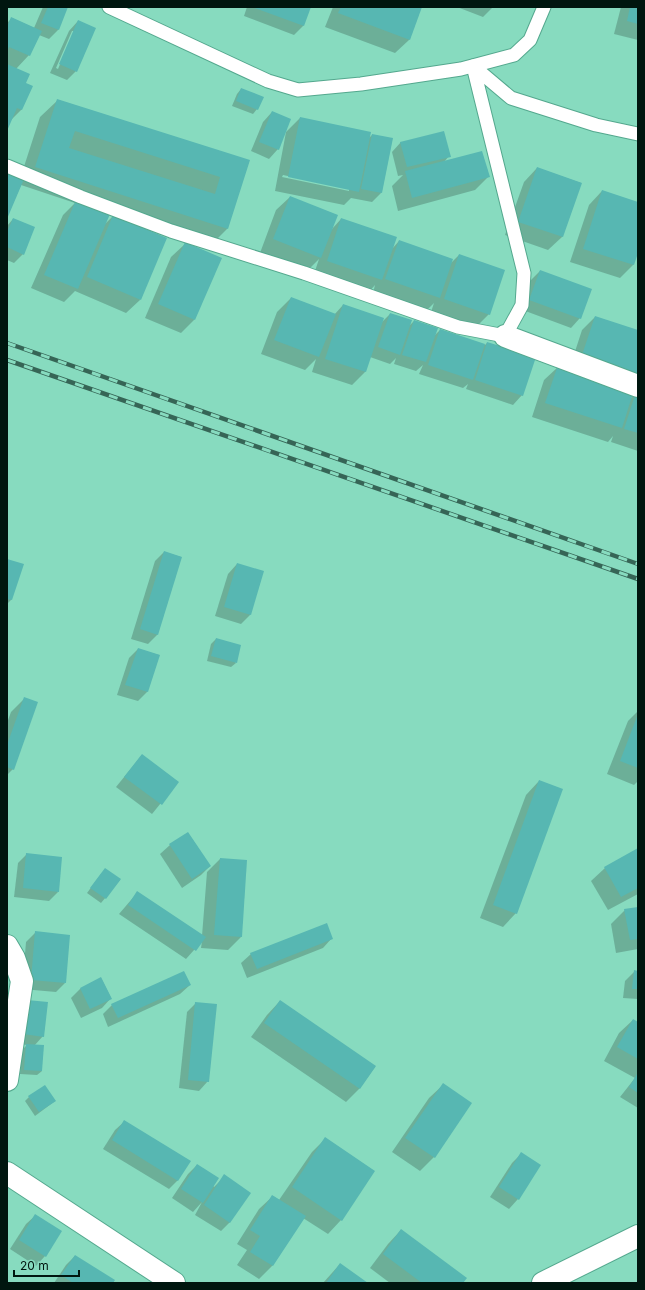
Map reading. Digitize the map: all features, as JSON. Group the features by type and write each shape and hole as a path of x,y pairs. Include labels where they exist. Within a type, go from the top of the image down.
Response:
{"street":[{"path":"505,336 638,386"},
{"path":"7,946 14,958 22,982 7,1080"},
{"path":"7,1174 174,1283"},
{"path":"543,1283 638,1236"}],"lane":[{"path":"109,7 268,81 298,90 361,84 473,66 514,55 530,40 544,7"},
{"path":"473,66 511,98 596,125 638,134"},
{"path":"7,166 81,197 171,230 304,273 458,326 505,336 522,305 524,273 473,66"}],"building":[{"path":"48,7 68,7 59,30 41,23"},
{"path":"252,7 311,7 304,26"},
{"path":"341,7 422,7 410,40 338,13"},
{"path":"630,7 638,7 638,24 627,21"},
{"path":"11,17 42,31 30,56 9,47 7,52 7,27"},
{"path":"78,20 96,28 77,72 59,64"},
{"path":"7,64 30,74 26,83 33,86 22,110 17,108 7,131"},
{"path":"241,88 264,97 258,110 236,101"},
{"path":"57,99 250,160 228,229 35,167","holes":["75,131 220,177 215,194 69,148"]},
{"path":"272,111 291,119 279,150 259,142"},
{"path":"300,117 371,132 359,192 288,177"},
{"path":"444,131 451,157 407,167 400,142"},
{"path":"372,134 393,138 382,193 361,189"},
{"path":"482,151 490,177 412,198 405,171"},
{"path":"537,167 582,183 563,237 518,222"},
{"path":"7,172 24,179 7,219"},
{"path":"602,190 638,202 638,253 634,265 583,249"},
{"path":"290,196 338,215 321,258 273,239"},
{"path":"76,200 110,214 78,289 44,275"},
{"path":"113,215 167,238 141,300 87,277"},
{"path":"13,218 35,227 24,255 7,247 7,232"},
{"path":"341,218 397,237 382,280 327,261"},
{"path":"399,240 453,259 440,298 385,279"},
{"path":"185,242 222,258 195,320 158,304"},
{"path":"459,254 505,270 490,315 444,299"},
{"path":"540,270 592,289 581,319 529,300"},
{"path":"291,297 336,314 319,357 274,340"},
{"path":"343,304 384,318 366,372 325,359"},
{"path":"390,313 412,320 400,355 378,347"},
{"path":"595,316 638,330 638,374 582,355"},
{"path":"414,320 438,328 426,362 402,355"},
{"path":"440,329 485,344 473,380 428,365"},
{"path":"487,342 536,357 523,396 475,380"},
{"path":"558,365 634,390 622,428 545,403"},
{"path":"636,392 638,392 638,433 624,429"},
{"path":"164,551 182,557 158,635 140,629"},
{"path":"7,559 24,564 12,600 7,599"},
{"path":"237,563 264,571 251,615 224,607"},
{"path":"216,638 241,645 237,663 211,656"},
{"path":"138,648 160,655 148,692 125,685"},
{"path":"24,697 38,702 14,770 7,767 7,745"},
{"path":"638,714 638,768 620,761"},
{"path":"142,754 179,782 162,805 124,777"},
{"path":"539,780 563,789 517,914 493,905"},
{"path":"188,832 211,866 192,879 169,844"},
{"path":"638,848 638,888 621,897 604,867"},
{"path":"26,853 62,857 59,892 23,888"},
{"path":"220,858 247,860 242,937 214,935"},
{"path":"105,868 121,879 106,899 90,888"},
{"path":"137,891 206,937 196,951 128,905"},
{"path":"638,907 638,939 630,940 624,909"},
{"path":"327,923 333,939 257,969 250,953"},
{"path":"35,931 70,935 66,983 31,980"},
{"path":"634,970 638,971 638,989 632,989"},
{"path":"184,971 191,985 118,1018 111,1004"},
{"path":"101,977 112,999 90,1009 80,988"},
{"path":"27,1000 48,1002 44,1037 23,1034"},
{"path":"280,1000 376,1066 360,1089 264,1023"},
{"path":"195,1002 217,1004 209,1082 188,1080"},
{"path":"633,1019 638,1022 638,1059 617,1047"},
{"path":"26,1044 44,1045 42,1071 24,1070"},
{"path":"637,1074 638,1075 638,1093 629,1087"},
{"path":"443,1083 472,1103 435,1158 405,1138"},
{"path":"45,1085 56,1101 39,1112 28,1096"},
{"path":"124,1120 191,1161 178,1181 112,1140"},
{"path":"325,1137 375,1171 342,1221 292,1187"},
{"path":"521,1152 541,1165 519,1200 499,1187"},
{"path":"197,1164 219,1178 203,1203 181,1189"},
{"path":"224,1174 251,1193 230,1223 204,1205"},
{"path":"272,1195 306,1216 273,1266 250,1252 260,1236 250,1230"},
{"path":"35,1214 62,1231 46,1257 19,1240"},
{"path":"401,1229 467,1278 463,1283 422,1283 383,1254"},
{"path":"75,1255 115,1280 113,1283 73,1283 61,1275"},
{"path":"340,1263 368,1283 326,1283"}],"railway":[{"path":"7,343 638,564"},
{"path":"7,360 638,579"}]}
